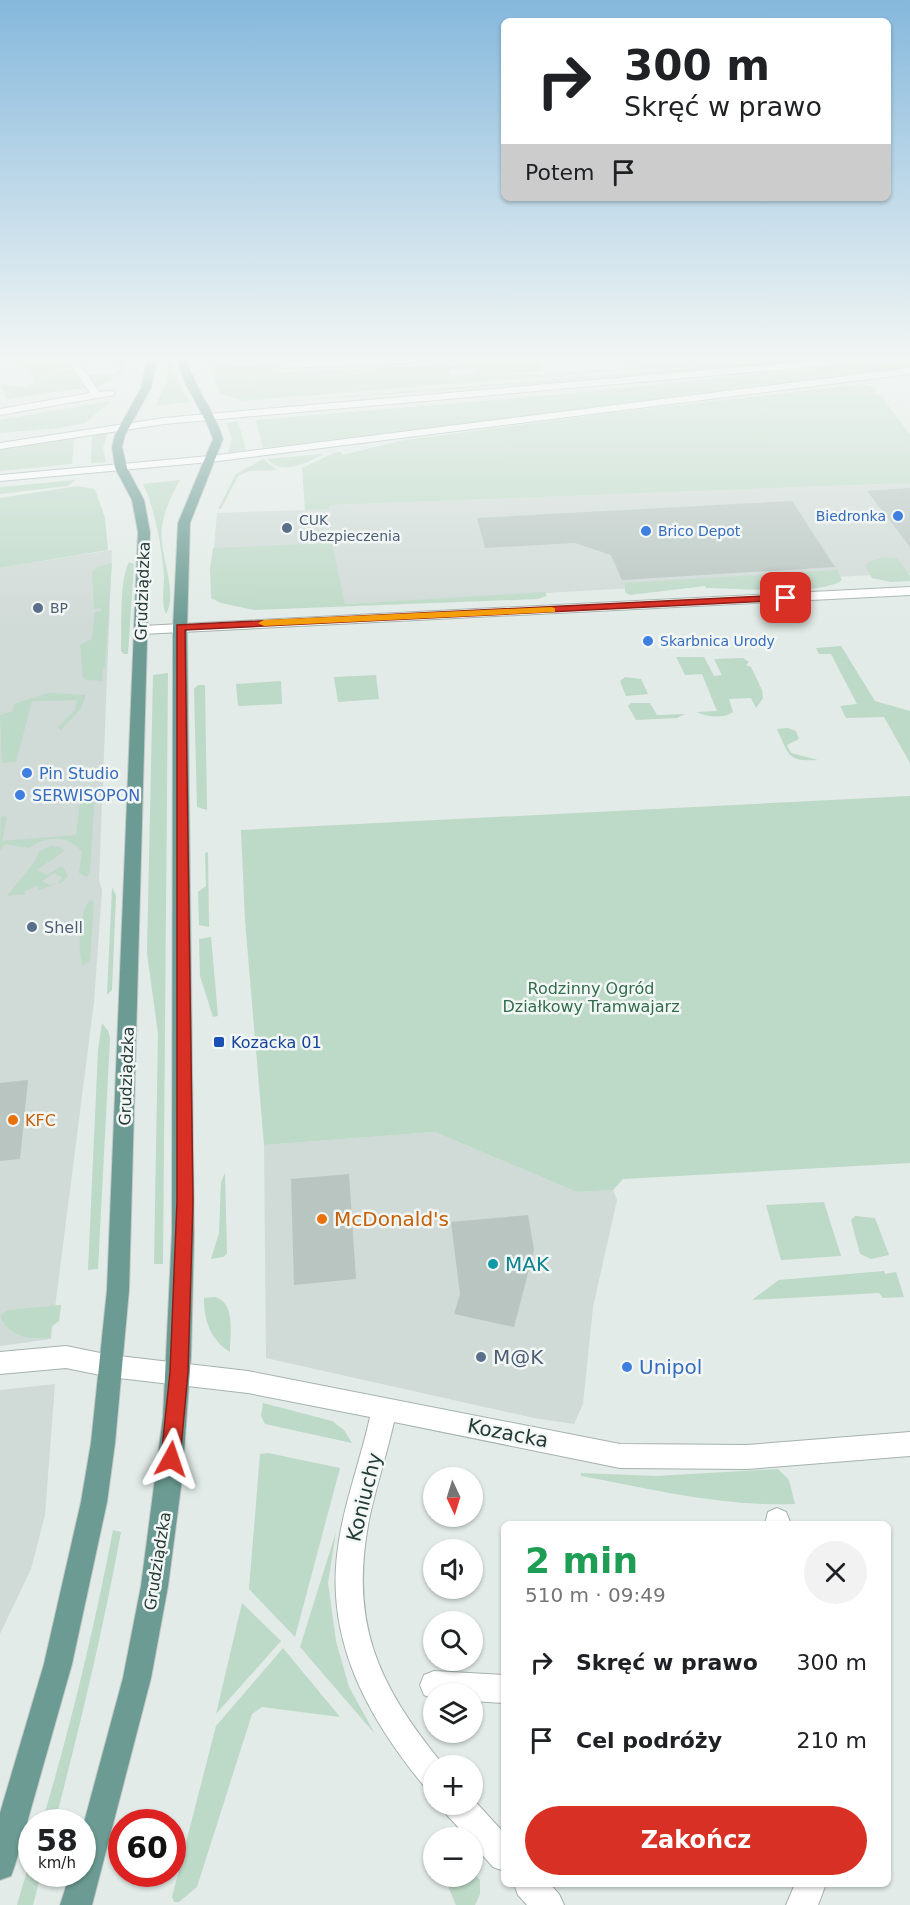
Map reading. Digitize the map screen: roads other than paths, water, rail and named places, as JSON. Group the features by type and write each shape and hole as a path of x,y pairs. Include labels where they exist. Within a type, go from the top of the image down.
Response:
{"main road":[{"name":"Grudziądzka","path":"0,1865 58,1664 94,1502 110,1366 119,1259 144,527 136,494 122,468 117,449"},
{"name":"Grudziądzka","path":"76,1905 128,1715 150,1610 162,1541 179,1372 185,1201 180,627 184,522 198,483 214,449"},
{"path":"0,478 122,468 290,449"},
{"path":"142,630 910,591"},
{"name":"Kozacka","path":"0,1363 66,1357 110,1366 179,1372 276,1386 384,1410 620,1456 747,1457 910,1444"},
{"name":"Koniuchy","path":"384,1410 351,1547 350,1608 355,1643 365,1675 380,1707 410,1750 423,1764"},
{"path":"483,1688 501,1689"},
{"path":"468,1815 501,1853"},
{"path":"532,1887 548,1905"},
{"path":"802,1905 810,1887"}],"place":[{"name":"Biedronka","path":"898,516"},
{"name":"CUK Ubezpieczenia","path":"287,528"},
{"name":"Brico Depot","path":"646,531"},
{"name":"BP","path":"38,608"},
{"name":"Skarbnica Urody","path":"648,641"},
{"name":"Pin Studio","path":"27,773"},
{"name":"SERWISOPON","path":"20,795"},
{"name":"Shell","path":"32,927"},
{"name":"Kozacka 01","path":"219,1042"},
{"name":"KFC","path":"13,1120"},
{"name":"McDonald's","path":"322,1219"},
{"name":"MAK","path":"493,1264"},
{"name":"M@K","path":"481,1357"},
{"name":"Unipol","path":"627,1367"}],"park label":[{"name":"Rodzinny Ogród Działkowy Tramwajarz","path":"591,997"}]}
